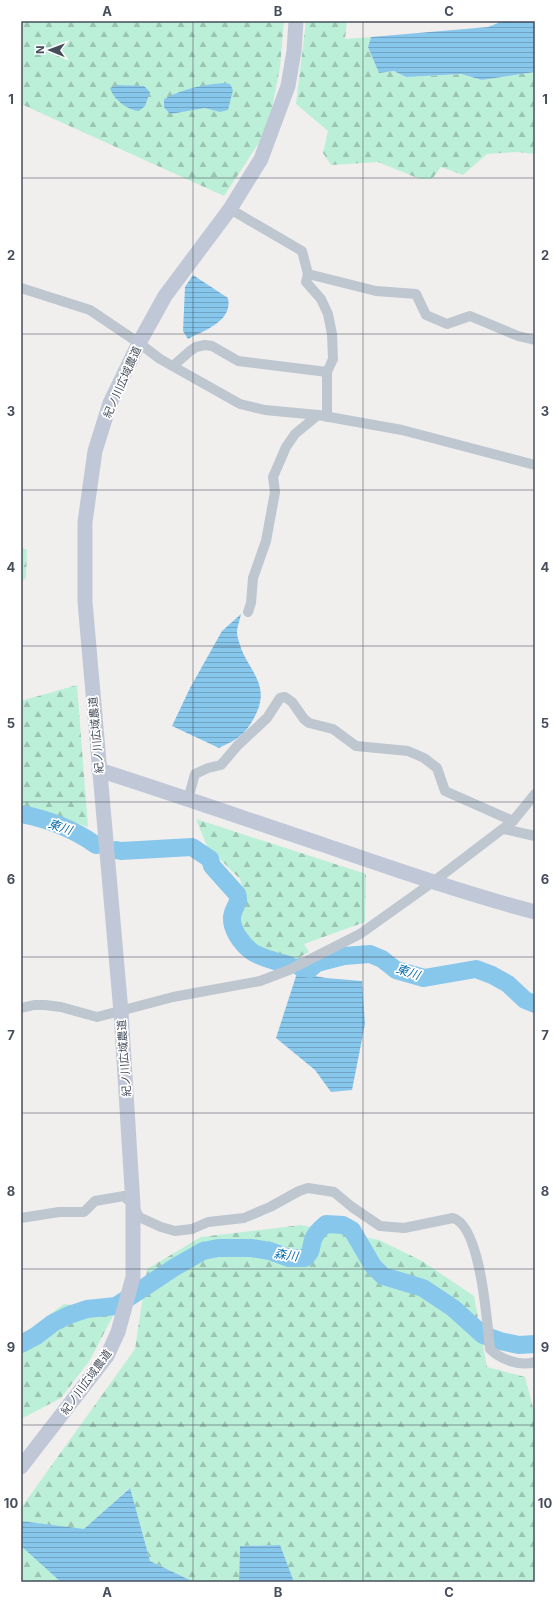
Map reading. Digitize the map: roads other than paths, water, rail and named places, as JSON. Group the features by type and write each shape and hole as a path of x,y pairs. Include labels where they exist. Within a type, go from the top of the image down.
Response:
{"street":[{"name":"紀ノ川広域農道","path":"21,1467 106,1356 118,1332 133,1277 133,1205 120,1012 85,602 85,522 95,452 110,403 139,343 165,296 230,209 261,160 288,86 294,51 296,21"},
{"path":"230,209 302,251 308,274 306,282 321,299 328,314 332,334 333,359 327,372 323,416"},
{"path":"308,274 376,291 416,294 426,315 447,324 470,316 518,336 535,340"},
{"path":"21,288 90,310 160,359 240,404 265,410 323,416 402,430 535,465"},
{"path":"173,366 190,350 205,345 212,346 238,361 327,372"},
{"path":"248,612 251,603 253,578 266,540 275,492 273,477 286,447 295,434 323,416"},
{"path":"188,799 195,774 208,768 221,765 237,746 267,718 280,698 285,697 292,702 309,724 333,729 356,746 408,751 424,758 437,768 444,791 513,821"},
{"path":"99,770 433,882 489,900 535,912"},
{"path":"21,1008 34,1004 45,1005 61,1007 97,1017 173,997 260,981 289,970 360,934 433,882 504,829 513,821 535,794"},
{"path":"504,829 535,836"},
{"path":"21,1218 59,1212 84,1212 95,1201 124,1196 133,1205 139,1217 175,1231 186,1231 208,1222 244,1218 258,1213 308,1188 334,1192 352,1207 380,1226 404,1228 453,1218 458,1219 470,1235 473,1246 481,1280 490,1349 497,1356 509,1360 529,1364 535,1362"}],"water":[{"path":"503,21 535,21 535,72 482,80 461,74 406,77 394,71 379,73 368,47 371,37 488,27"},
{"path":"225,83 230,84 233,90 228,110 220,112 205,108 170,114 164,107 164,99 179,92 201,86"},
{"path":"118,85 144,86 150,92 145,106 139,111 134,110 117,100 110,88"},
{"path":"193,275 228,298 228,306 222,319 216,324 188,339 183,331 185,287"},
{"path":"241,614 237,633 243,652 260,686 260,705 248,728 236,739 219,748 172,726 190,688 222,631"},
{"path":"297,973 326,978 362,981 365,1024 352,1090 331,1092 315,1070 276,1038"},
{"path":"130,1488 150,1561 194,1582 61,1582 21,1546 21,1521 84,1529"},
{"path":"280,1545 294,1582 239,1582 240,1546"}],"waterway":[{"name":"東川","path":"21,814 60,826 96,845"},
{"name":"東川","path":"116,850 192,847 210,859 212,866 237,894 238,900 232,917 233,926 237,936 251,951 259,956 289,965"},
{"name":"東川","path":"300,967 310,969 317,963 344,956 370,954 382,959 396,970 424,978 476,969 492,975 508,984 525,1000 535,1004"},
{"name":"森川","path":"21,1344 36,1336 53,1323 69,1315 87,1309 116,1306 175,1267 203,1251 218,1248 251,1248 270,1251 289,1258 305,1258 310,1251 315,1235 326,1224 343,1225 352,1230 373,1266 383,1276 423,1288 453,1308 483,1335 500,1341 519,1345 535,1344"}]}
